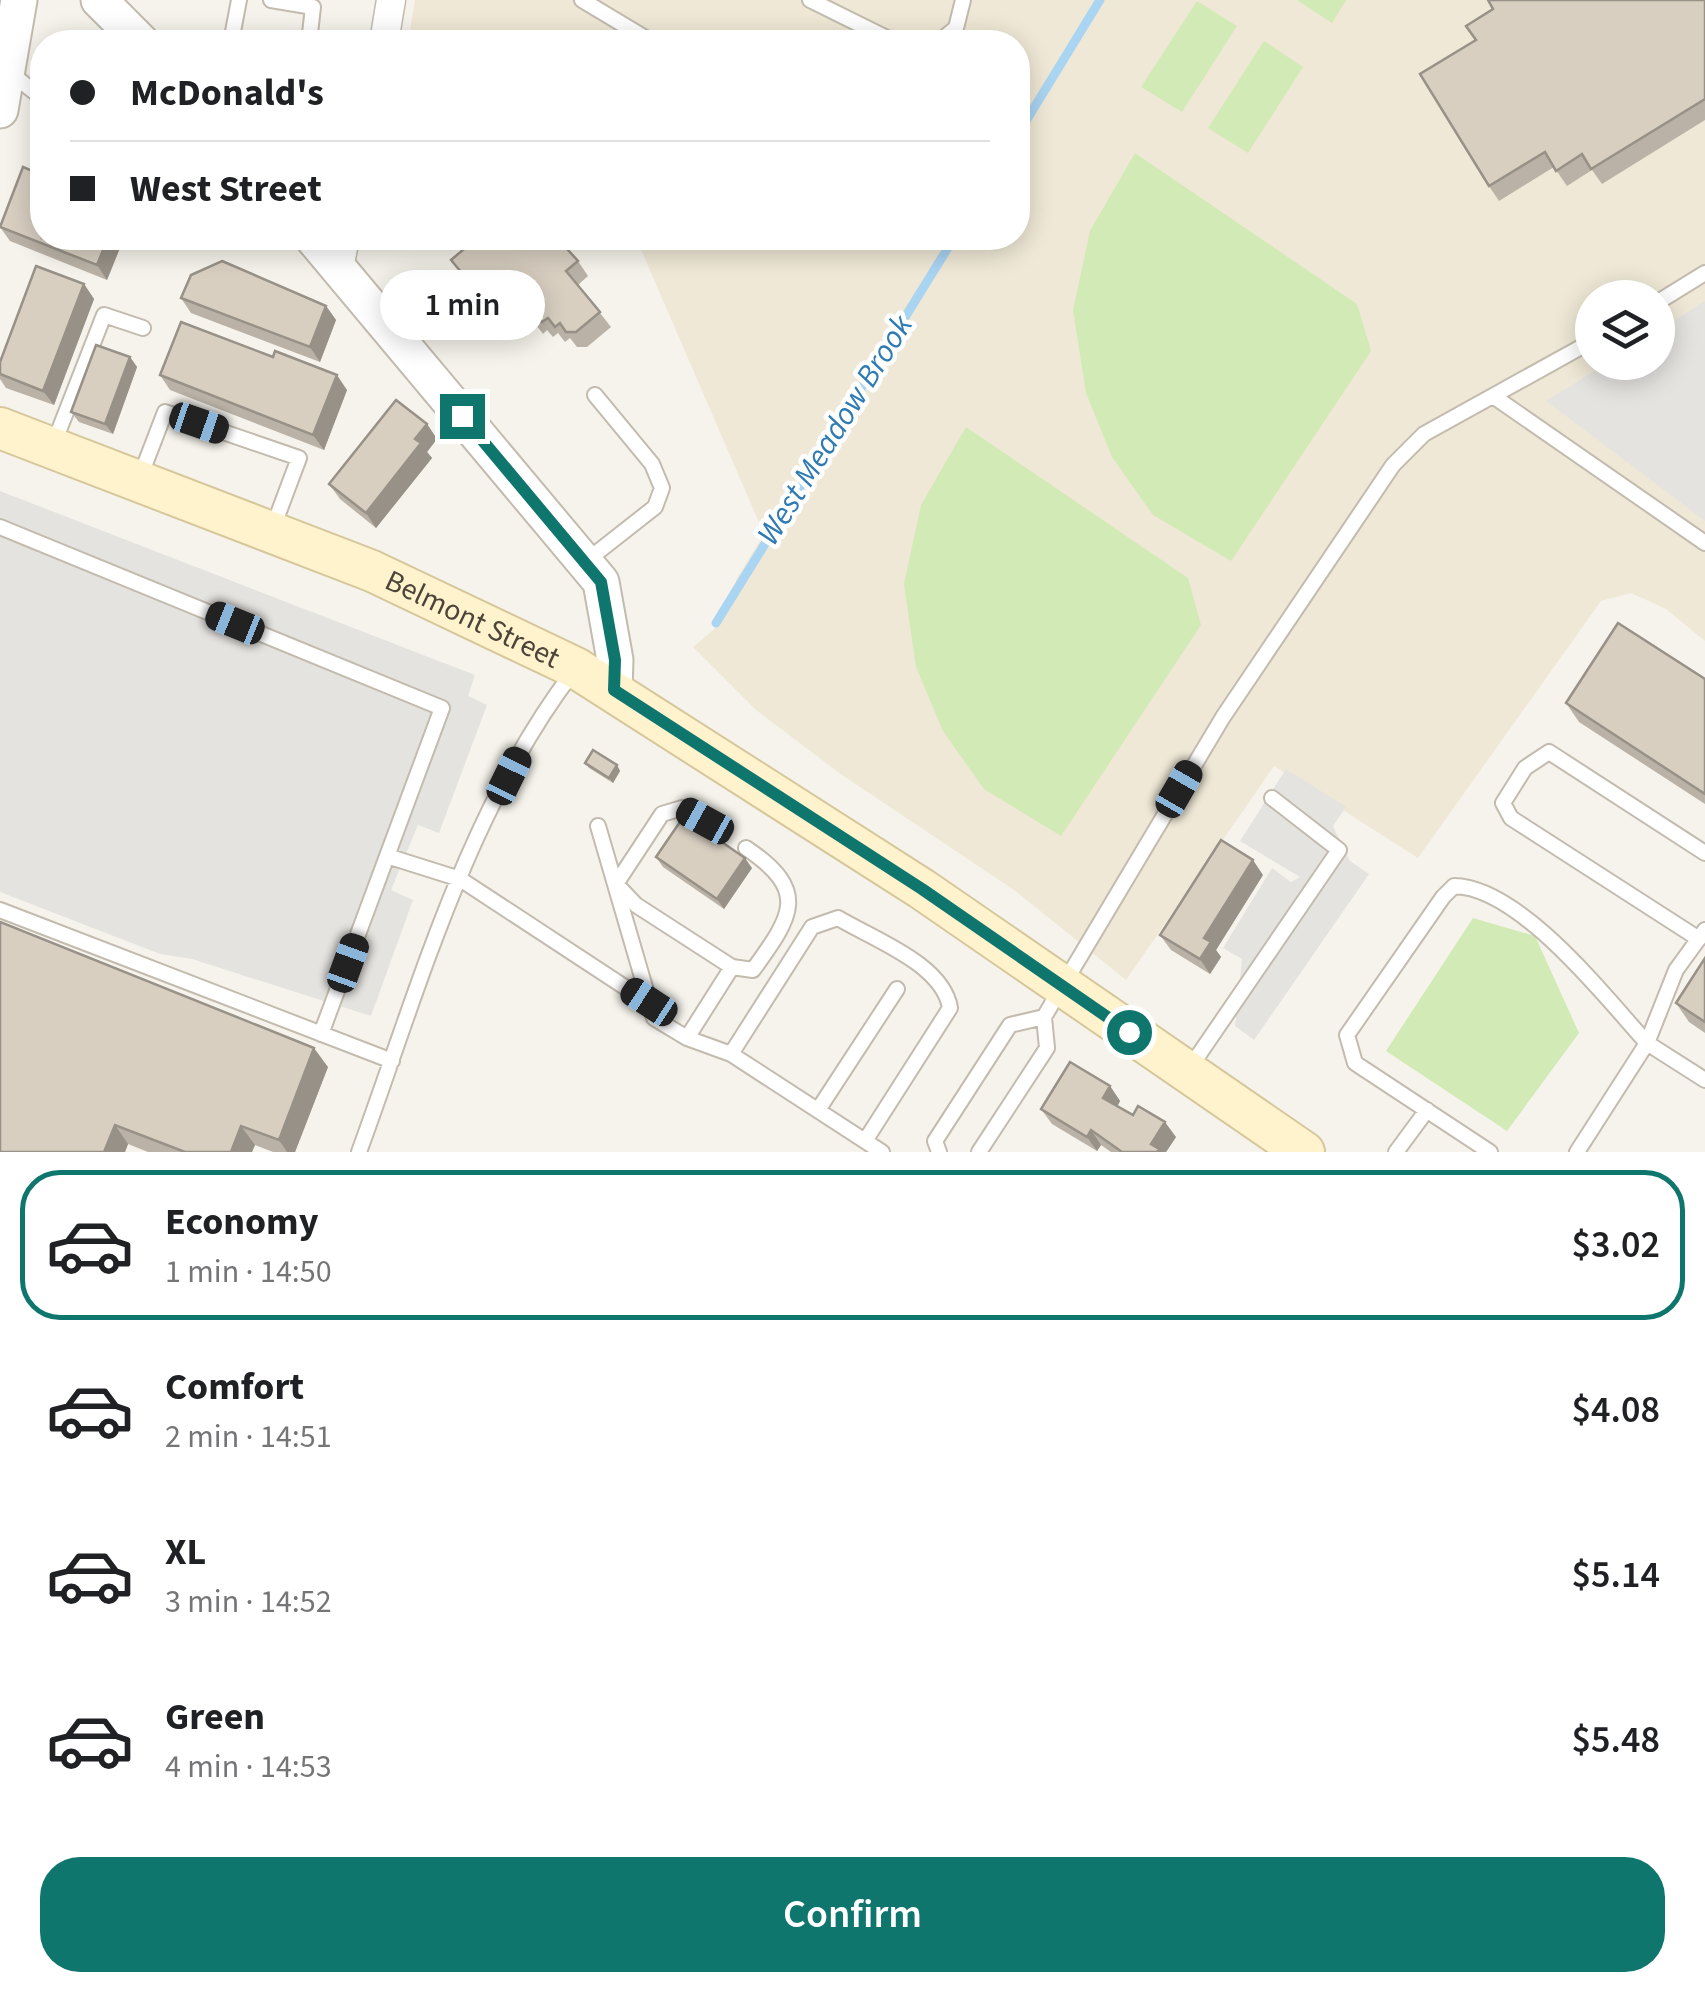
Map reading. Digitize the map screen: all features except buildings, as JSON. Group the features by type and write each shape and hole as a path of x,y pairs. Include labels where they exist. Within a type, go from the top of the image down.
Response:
{"main road":[{"name":"Belmont Street","path":"0,428 272,530 436,598 576,668 614,690 1054,1000 1186,1074 1304,1152"}],"street":[{"path":"98,0 128,30"},
{"path":"386,30 392,0"},
{"path":"0,110 8,71 11,22"},
{"path":"342,253 601,582 615,660 614,690"}],"lane":[{"path":"233,30 239,0"},
{"path":"271,0 313,7 310,30"},
{"path":"582,0 632,30"},
{"path":"810,0 871,30"},
{"path":"954,30 964,0"},
{"path":"8,71 30,88"},
{"path":"1675,292 1705,273"},
{"path":"51,448 104,316 143,328"},
{"path":"979,1152 1046,1048 1054,1000 1222,718 1392,465 1424,434 1575,350"},
{"path":"584,562 655,507 662,488 652,464 594,395"},
{"path":"1493,396 1705,543"},
{"path":"138,482 165,412 299,458 272,530"},
{"path":"0,527 442,708 321,1034"},
{"path":"359,1152 460,879 537,720 576,668"},
{"path":"1576,1152 1647,1043 1676,970 1702,934 1511,818 1503,802 1524,768 1550,752 1705,853"},
{"path":"1186,1074 1339,850 1272,798"},
{"path":"616,884 662,814 682,808 715,828"},
{"path":"598,826 654,1018 687,1038 731,1054 882,1152"},
{"path":"616,884 636,906 732,967 753,970 782,930 788,912 786,888 778,869 746,848"},
{"path":"387,856 460,879 649,1002"},
{"path":"1490,1152 1355,1063 1347,1035 1454,886 1477,889 1549,935 1647,1043 1705,1080"},
{"path":"0,910 392,1061"},
{"path":"731,1054 812,928 824,920 838,918 934,976 947,992 950,1008 865,1141"},
{"path":"687,1038 732,967"},
{"path":"818,1110 897,989"},
{"path":"938,1152 936,1140 1010,1025 1054,1000"},
{"path":"1396,1152 1427,1110"}],"shaded area":[{"path":"415,0 1705,0 1705,641 1666,609 1631,593 1601,601 1418,858 1274,766 1126,980 1014,890 842,775 756,710 693,647 718,626 737,578 764,534 641,250 1030,250 1030,30 410,30"},
{"path":"1705,301 1705,521 1546,401 1580,380 1675,380 1675,320"},
{"path":"0,491 475,675 468,696 487,705 439,833 418,825 391,890 413,900 371,1016 192,959 160,954 0,892"},
{"path":"1286,769 1346,807 1333,826 1350,861 1369,874 1254,1040 1235,1026 1242,959 1223,948 1272,868 1291,882 1300,877 1240,841"}],"green space":[{"path":"1297,0 1346,0 1332,23"},
{"path":"1197,1 1237,26 1182,112 1141,87"},
{"path":"1264,41 1303,67 1248,153 1208,128"},
{"path":"1135,153 1357,304 1371,351 1231,561 1153,515 1112,457 1086,393 1073,310 1090,231"},
{"path":"966,427 1188,578 1201,625 1061,836 984,789 943,731 916,667 904,584 921,505"},
{"path":"1473,918 1535,936 1579,1033 1507,1131 1386,1051"}],"waterway":[{"name":"West Meadow Brook","path":"1030,114 1100,0"},
{"name":"West Meadow Brook","path":"716,623 947,250"}],"route":[{"path":"462,416 601,582 615,660 614,690 1064,983 1129,1032"}]}
